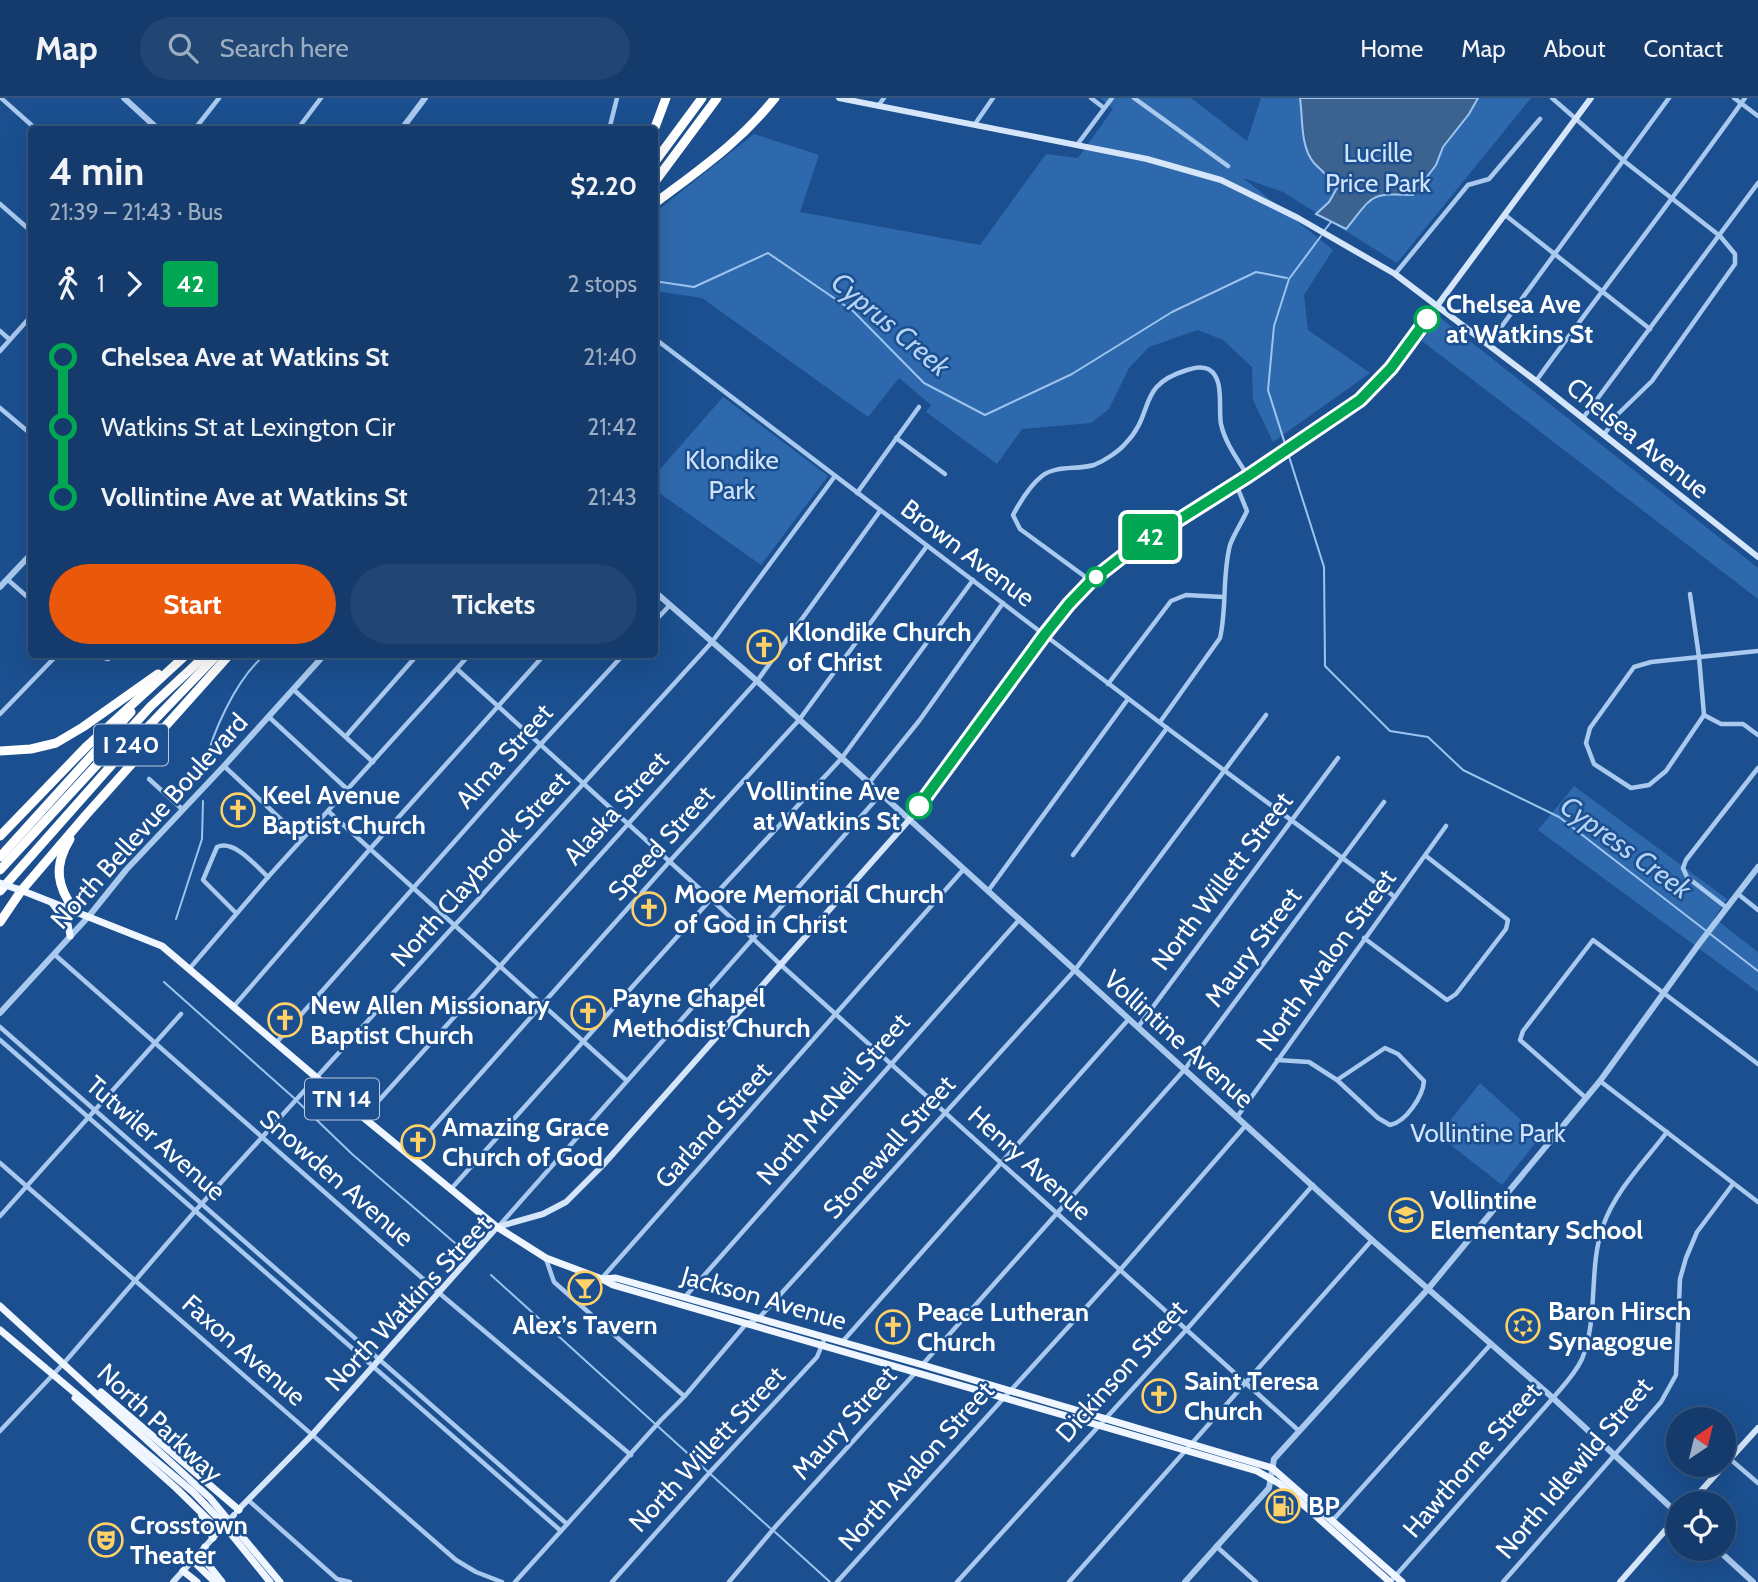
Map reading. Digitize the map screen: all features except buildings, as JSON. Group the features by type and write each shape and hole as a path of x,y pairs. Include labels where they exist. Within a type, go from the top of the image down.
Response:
{"highway":[{"path":"656,126 666,98"},
{"path":"658,158 702,98"},
{"path":"658,178 718,98"},
{"path":"658,201 727,150 755,124 775,98"},
{"path":"0,857 167,671 182,658"},
{"path":"0,870 121,737 203,658"},
{"name":"I 240","path":"0,891 116,760 214,658"},
{"path":"0,922 19,890 226,658"},
{"path":"0,751 31,749 56,743 176,663"},
{"name":"I 240","path":"0,836 40,793 167,671"},
{"path":"75,911 63,895 59,877 67,844 86,815"}],"main road":[{"name":"Chelsea Avenue","path":"839,98 1147,159 1222,180 1298,218 1395,274 1758,556"},
{"name":"North Watkins Street","path":"173,1582 312,1435 497,1227 543,1214 566,1202 603,1165 909,820 1045,634 1091,581 1128,552 1273,460 1360,400 1391,368 1591,98"},
{"name":"Jackson Avenue","path":"0,883 162,946 497,1227 546,1258 613,1285 758,1319 824,1342 836,1349 915,1374 1007,1395 1257,1471 1271,1477 1330,1523"},
{"path":"52,902 68,924 70,936"},
{"name":"Jackson Avenue","path":"681,1301 746,1324 824,1342 842,1342 923,1365 1007,1395"},
{"name":"North Parkway","path":"0,1306 210,1498 280,1582"},
{"name":"North Parkway","path":"0,1330 206,1504 270,1582"},
{"path":"64,1363 125,1411 236,1513"},
{"path":"52,1375 84,1408 220,1530"},
{"path":"1736,1452 1758,1428"},
{"name":"Jackson Avenue","path":"1188,1448 1272,1468 1392,1580 1402,1582"},
{"path":"1701,1491 1714,1477"},
{"path":"198,1510 213,1538"},
{"path":"1620,1582 1666,1529"},
{"path":"205,1547 207,1563 222,1582"},
{"path":"193,1560 215,1582"},
{"path":"183,1571 197,1582"}],"street":[{"path":"1,98 32,126"},
{"path":"124,98 155,126"},
{"path":"197,126 219,98"},
{"path":"301,126 321,98"},
{"path":"404,126 425,98"},
{"path":"611,126 617,98"},
{"path":"878,106 884,98"},
{"path":"975,124 993,98"},
{"path":"1091,98 1104,108"},
{"path":"1077,145 1112,98"},
{"path":"1134,98 1228,166"},
{"path":"1552,98 1624,161 1720,236 1735,254 1735,264 1652,382 1617,415 1604,436"},
{"path":"1488,345 1670,98"},
{"path":"1734,98 1758,116"},
{"path":"1536,381 1673,200 1745,98"},
{"path":"1395,274 1468,185 1489,179 1540,119"},
{"path":"1582,419 1758,184"},
{"path":"0,204 28,228"},
{"path":"1505,215 1650,329"},
{"path":"0,351 28,320"},
{"path":"0,331 9,339"},
{"name":"Brown Avenue","path":"658,341 1108,684 1395,897"},
{"path":"1091,581 1020,529 1013,515 1021,500 1042,475 1093,465 1122,448 1136,432 1155,386 1173,375 1198,367 1210,370 1219,380 1221,425 1248,476"},
{"path":"857,493 919,407"},
{"path":"0,408 28,432"},
{"path":"896,438 945,474"},
{"name":"North Claybrook Street","path":"0,1432 64,1363 196,1210 318,1079 582,783 712,642 835,476"},
{"path":"1160,722 1220,638 1224,623 1223,597 1230,544 1247,511 1236,484"},
{"name":"Alaska Street","path":"364,1118 757,681 880,511"},
{"name":"Speed Street","path":"408,1154 799,720 927,546"},
{"path":"28,557 3,583 28,599"},
{"path":"451,1189 711,899 841,759 973,580"},
{"path":"1690,594 1699,657 1704,715 1666,772 1649,785 1631,788 1594,764 1586,743 1590,728 1634,667 1651,662 1699,657 1758,651"},
{"name":"Vollintine Avenue","path":"658,595 757,681 1372,1240 1553,1398 1666,1504"},
{"path":"1108,684 1171,601 1186,595 1223,597"},
{"path":"869,784 919,721 1003,603"},
{"path":"658,618 670,605"},
{"path":"0,714 54,658"},
{"name":"North Bellevue Boulevard","path":"1,1010 89,916 126,870 322,658"},
{"path":"346,736 414,658"},
{"path":"190,968 268,877 467,658"},
{"path":"233,1007 369,849 541,658"},
{"name":"Alma Street","path":"276,1043 620,658"},
{"name":"Henry Avenue","path":"457,669 836,1015 1298,1430"},
{"path":"294,690 373,762"},
{"path":"988,891 1128,699"},
{"name":"Stonewall Street","path":"515,1582 746,1324 758,1319 1075,970 1266,715"},
{"path":"1704,715 1721,724 1743,724 1758,735"},
{"path":"269,717 347,789"},
{"path":"1073,855 1167,728"},
{"name":"North Willett Street","path":"1138,1027 1338,758"},
{"path":"224,766 302,839"},
{"path":"1727,908 1687,877 1683,868 1686,860 1758,768"},
{"path":"149,779 182,809"},
{"path":"497,1227 880,795"},
{"name":"Maury Street","path":"729,1582 1185,1069 1384,802"},
{"path":"328,811 626,1080"},
{"name":"North Avalon Street","path":"1237,1116 1446,826"},
{"path":"236,913 203,880 217,847 231,846 268,877"},
{"path":"1364,938 1447,1000 1456,994 1506,929 1508,920 1426,856"},
{"path":"1185,1582 1269,1488 1274,1459 1298,1430 1428,1289 1600,1082 1758,867"},
{"name":"Garland Street","path":"602,1279 963,870"},
{"path":"1738,894 1758,910"},
{"name":"North McNeil Street","path":"681,1301 1018,920"},
{"path":"1586,1098 1520,1040 1523,1031 1593,940 1758,1064"},
{"name":"Snowden Avenue","path":"53,954 438,1292 631,1455"},
{"path":"0,1216 181,1014"},
{"path":"836,1349 1128,1020"},
{"name":"Tutwiler Avenue","path":"0,1027 568,1524"},
{"name":"Tutwiler Avenue","path":"0,1040 561,1531"},
{"path":"1277,1060 1308,1062 1337,1080 1378,1118 1390,1125 1403,1120 1424,1086 1421,1076 1415,1070 1385,1048 1337,1080"},
{"path":"1600,1082 1758,1202"},
{"name":"North Avalon Street","path":"837,1582 1120,1270 1246,1125"},
{"name":"Hawthorne Street","path":"1392,1580 1553,1398 1578,1366 1587,1344 1598,1244 1608,1212 1667,1132"},
{"name":"Faxon Avenue","path":"0,1163 456,1560 476,1572 502,1582"},
{"name":"North Idlewild Street","path":"1503,1582 1661,1402 1676,1375 1680,1279 1686,1258 1697,1232 1733,1184"},
{"name":"Dickinson Street","path":"957,1582 1187,1329 1312,1185"},
{"path":"1069,1582 1372,1240"},
{"path":"546,1258 554,1282 684,1396"},
{"path":"282,1285 288,1278"},
{"name":"North Willett Street","path":"612,1582 817,1357 824,1342"},
{"path":"1330,1523 1492,1344"},
{"path":"473,1453 479,1446"},
{"path":"482,1460 487,1454"},
{"path":"1736,1464 1758,1483"},
{"path":"248,1500 337,1579 350,1582"},
{"path":"1216,1546 1256,1582"},
{"path":"1730,1561 1753,1582"},
{"path":"1740,1582 1746,1576"}],"green space":[{"name":"Lucille Price Park","path":"1100,98 1191,98 1247,141 1261,98 1531,98 1397,263 1283,192 1243,178 1333,250 1304,295 1308,330 1370,373 1273,442 1253,400 1252,367 1223,340 1198,330 1149,347 1129,368 1109,409 1091,423 1022,429 997,464 926,412 931,405 899,378 868,417 702,298 658,291 658,210 754,134 819,155 800,212 980,245 1046,154 1078,158 1113,109"},
{"path":"1438,316 1758,568 1758,599 1422,341"},
{"name":"Klondike Park","path":"723,397 828,476 761,565 658,492 658,472"},
{"path":"1574,786 1727,899 1714,918 1758,952 1758,992 1538,830"},
{"name":"Vollintine Park","path":"1480,1083 1540,1137 1502,1185 1448,1143 1454,1135 1445,1127"}],"shaded area":[{"path":"1300,98 1478,98 1443,147 1436,165 1413,195 1373,198 1346,229 1316,214 1329,202 1337,188 1314,163 1306,149"}],"waterway":[{"name":"Cypress Creek","path":"1324,231 1331,222"},
{"name":"Cypress Creek","path":"1321,236 1289,279 1274,326 1268,390 1324,567 1325,666 1390,731 1428,737 1463,770 1559,817 1758,971"},
{"name":"Cyprus Creek","path":"658,282 694,287 768,253 853,311 924,383 985,415 1072,374 1172,312 1256,272 1287,278"},
{"name":"Cyprus Creek","path":"203,774 206,759 226,709 244,678 262,658"},
{"path":"176,919 202,839 203,801"},
{"path":"164,982 294,1098"},
{"path":"298,1102 352,1154 463,1250"},
{"path":"491,1275 770,1528"},
{"path":"775,1532 830,1582"}],"bus line":[{"name":"42","path":"919,806 1045,634 1091,581 1159,531 1248,476 1360,400 1391,368 1427,319"}],"place":[{"name":"Chelsea Ave at Watkins St","path":"1427,319"},
{"name":"Klondike Church of Christ","path":"764,647"},
{"name":"Vollintine Ave at Watkins St","path":"919,806"},
{"name":"Keel Avenue Baptist Church","path":"238,810"},
{"name":"Moore Memorial Church of God in Christ","path":"649,909"},
{"name":"Payne Chapel Methodist Church","path":"588,1013"},
{"name":"New Allen Missionary Baptist Church","path":"285,1020"},
{"name":"Amazing Grace Church of God","path":"418,1142"},
{"name":"Vollintine Elementary School","path":"1406,1215"},
{"name":"Alex’s Tavern","path":"585,1288"},
{"name":"Baron Hirsch Synagogue","path":"1523,1326"},
{"name":"Peace Lutheran Church","path":"893,1327"},
{"name":"Saint Teresa Church","path":"1159,1396"},
{"name":"BP","path":"1283,1506"},
{"name":"Crosstown Theater","path":"106,1540"}]}
